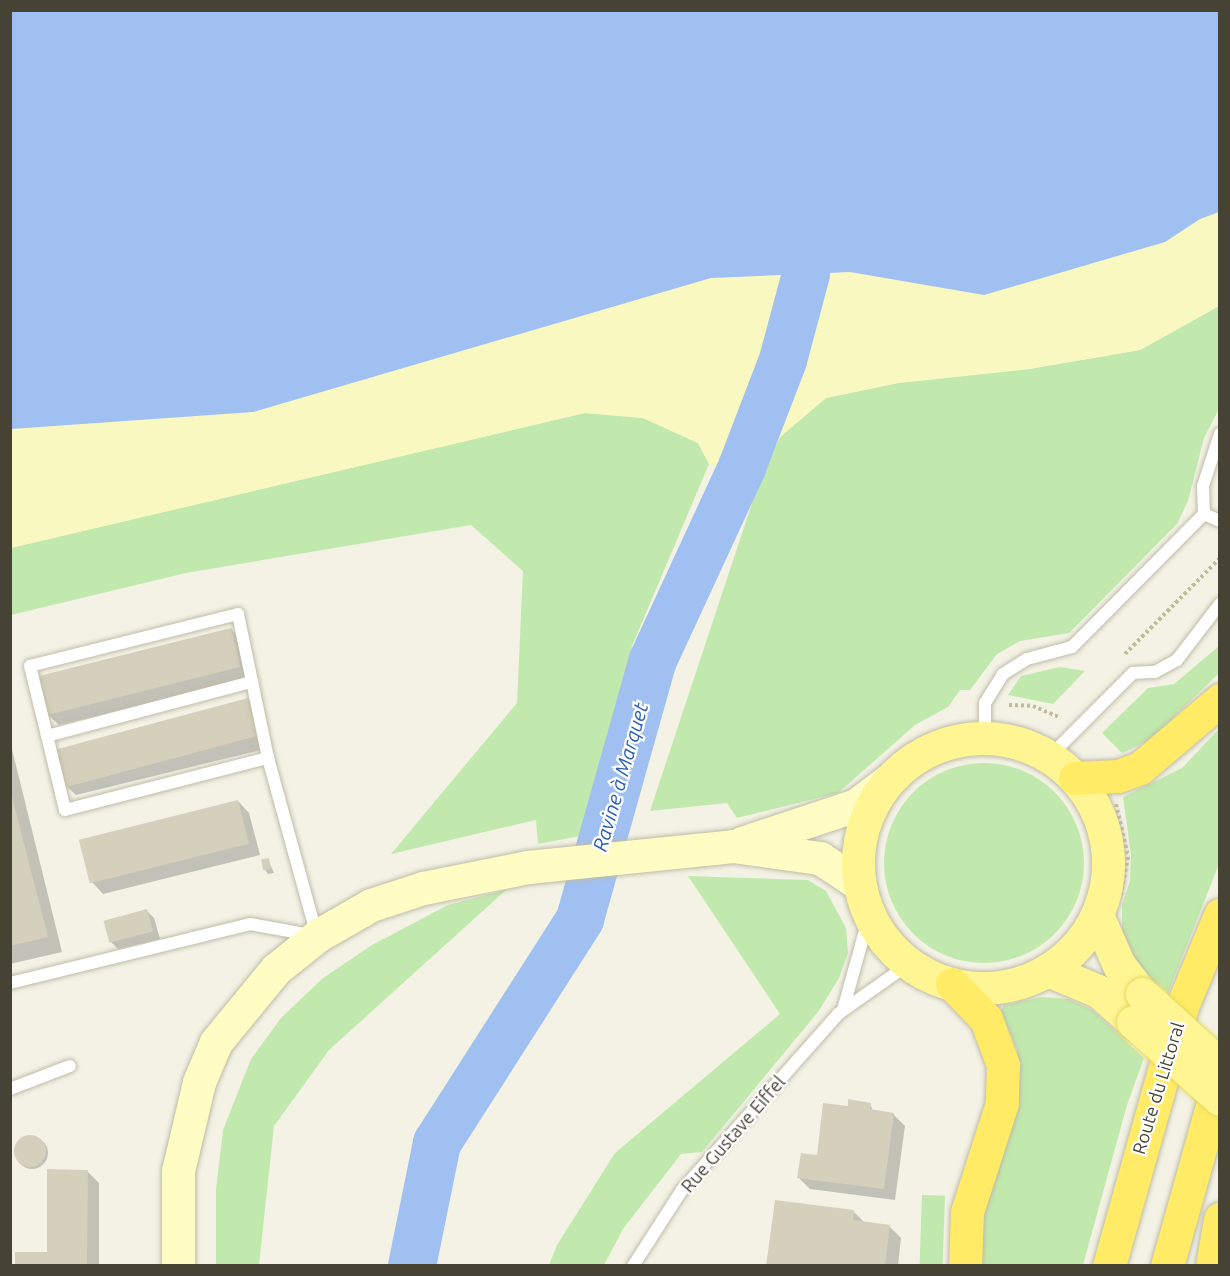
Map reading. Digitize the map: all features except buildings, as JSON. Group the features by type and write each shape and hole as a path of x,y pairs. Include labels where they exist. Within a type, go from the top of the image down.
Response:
{"highway":[{"path":"1075,778 1118,776 1140,768 1220,700"},
{"name":"Route du Littoral","path":"1109,1266 1178,1020 1220,915"},
{"path":"952,984 986,1019 1003,1065 1002,1103 967,1212 965,1266"},
{"path":"1167,1266 1220,1078"},
{"path":"1212,1266 1220,1219"}],"main road":[{"path":"178,1266 178,1171 199,1082 216,1041 276,969 317,936 371,904 423,888 528,867 733,846 856,805 916,757 949,742 986,738 1018,743 1049,756 1075,778 1093,802 1104,829 1108,868 1108,910 1119,965 1138,1008 1220,1099"},
{"path":"888,781 862,830 859,884 869,916 893,950 909,964 952,984 985,988 1018,983 1048,970 1077,946 1108,910"},
{"path":"733,846 820,858 859,884"},
{"path":"1048,970 1138,1008 1220,1065"}],"lane":[{"path":"986,738 986,703 1003,674 1027,659 1072,647 1204,514 1203,486 1220,434"},
{"path":"1204,514 1220,522"},
{"path":"1049,756 1132,673 1155,672 1177,660 1220,604"},
{"path":"10,982 250,924 317,936 268,758 238,614 30,666 65,810 268,758"},
{"path":"47,736 252,682"},
{"name":"Rue Gustave Eiffel","path":"843,1010 869,916"},
{"name":"Rue Gustave Eiffel","path":"633,1266 682,1190 843,1010 909,964"},
{"path":"10,1089 70,1066"}],"path":[{"path":"1123,656 1220,558"},
{"path":"1011,703 1055,714 1077,729"},
{"path":"1108,910 1128,856 1124,828 1113,794"}],"shaded area":[{"path":"1219,306 1219,409 1204,438 1188,501 1177,524 1069,633 1020,641 997,654 970,690 960,690 948,707 915,725 838,793 737,818 727,803 650,811 761,476 780,437 826,398 898,383 1029,369 1140,350"},
{"path":"585,413 643,418 698,443 709,464 632,646 590,834 538,844 536,820 391,854 517,703 523,571 471,525 186,573 11,615 10,548"},
{"path":"1219,646 1219,673 1150,740 1122,753 1102,733 1148,688 1174,684"},
{"path":"1060,667 1085,671 1053,704 1008,695 1021,676"},
{"path":"1219,729 1219,864 1168,993 1140,968 1122,937 1122,905 1130,881 1131,855 1123,797 1182,768"},
{"path":"974,763 994,763 1013,767 1031,775 1055,792 1067,807 1080,834 1084,863 1080,892 1067,919 1055,934 1040,946 1013,959 994,963 974,963 955,959 937,951 913,934 901,919 888,892 884,873 884,853 888,834 896,816 913,792 928,780 955,767"},
{"path":"688,876 808,880 826,891 846,928 848,953 839,978 818,1012 702,1152 681,1154 623,1229 604,1265 549,1265 557,1245 615,1153 780,1014"},
{"path":"506,890 329,1050 274,1126 259,1265 216,1265 216,1189 223,1130 251,1059 281,1018 323,978 372,945 448,905"},
{"path":"1043,997 1069,999 1092,1010 1144,1058 1127,1105 1083,1265 978,1266 982,1199 1014,1104 1019,1072 1017,1049 1001,1011 1004,1005"},
{"path":"922,1195 945,1196 943,1266 920,1265"}],"sand":[{"path":"1219,212 1219,306 1140,350 1029,369 898,383 826,398 780,437 761,476 709,464 698,443 643,418 585,413 11,548 11,429 253,412 711,278 850,272 984,295 1165,242 1200,219"}],"water":[{"path":"11,10 1219,11 1219,212 1200,219 1165,242 984,295 850,272 711,278 253,412 11,429"}],"waterway":[{"name":"Ravine à Marquet","path":"412,1266 437,1143 580,919 653,660 742,467 783,360 806,274"}]}
